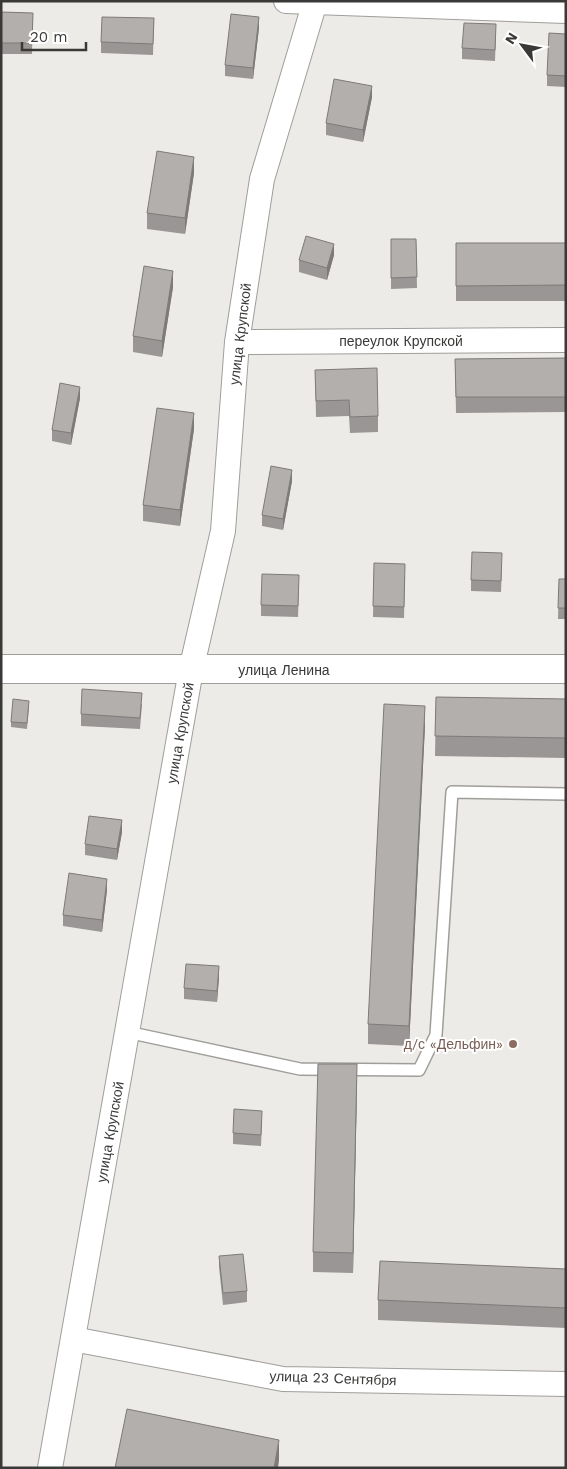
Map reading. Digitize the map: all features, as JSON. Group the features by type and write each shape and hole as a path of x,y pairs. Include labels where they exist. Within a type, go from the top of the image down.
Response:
{"main road":[{"name":"улица Ленина","path":"1,669 566,669"}],"street":[{"path":"286,1 566,11"},
{"name":"улица Крупской","path":"50,1468 191,670 223,531 237,342 262,179 315,2"},
{"name":"переулок Крупской","path":"237,342 566,340"},
{"name":"улица 23 Сентября","path":"73,1339 283,1379 566,1384"}],"lane":[{"path":"127,1032 300,1069 419,1070 436,1035 452,792 566,794"}],"building":[{"path":"1,12 33,13 32,43 1,43"},
{"path":"231,14 259,17 253,68 225,65"},
{"path":"102,17 154,18 153,44 101,42"},
{"path":"464,23 496,24 495,50 462,48"},
{"path":"549,33 566,34 566,76 547,75"},
{"path":"334,79 372,86 363,130 326,123"},
{"path":"157,151 194,157 185,218 147,213"},
{"path":"306,236 334,244 327,268 299,260"},
{"path":"391,239 416,239 417,277 391,278"},
{"path":"456,243 566,243 566,285 456,286"},
{"path":"144,266 173,271 162,341 133,336"},
{"path":"566,358 566,397 456,397 455,359"},
{"path":"377,368 378,416 350,417 349,400 316,401 315,370"},
{"path":"60,383 80,387 71,433 52,430"},
{"path":"157,408 194,413 180,510 143,505"},
{"path":"271,466 292,470 283,519 262,515"},
{"path":"472,552 502,553 501,581 471,580"},
{"path":"374,563 405,564 404,607 373,606"},
{"path":"262,574 299,575 298,606 261,605"},
{"path":"559,579 566,579 566,608 558,608"},
{"path":"82,689 142,693 140,718 81,714"},
{"path":"436,697 566,699 566,738 435,736"},
{"path":"13,699 29,701 27,723 11,722"},
{"path":"384,704 425,706 409,1026 368,1024"},
{"path":"89,816 122,820 117,849 85,844"},
{"path":"69,873 107,879 102,920 63,915"},
{"path":"186,964 219,966 217,991 184,988"},
{"path":"318,1064 357,1064 353,1253 313,1252"},
{"path":"234,1109 262,1111 261,1135 233,1133"},
{"path":"243,1254 247,1291 223,1293 219,1256"},
{"path":"380,1261 566,1269 566,1308 378,1300"},
{"path":"127,1409 279,1440 274,1468 115,1468"}],"place":[{"name":"д/с «Дельфин»","path":"513,1044"}]}
